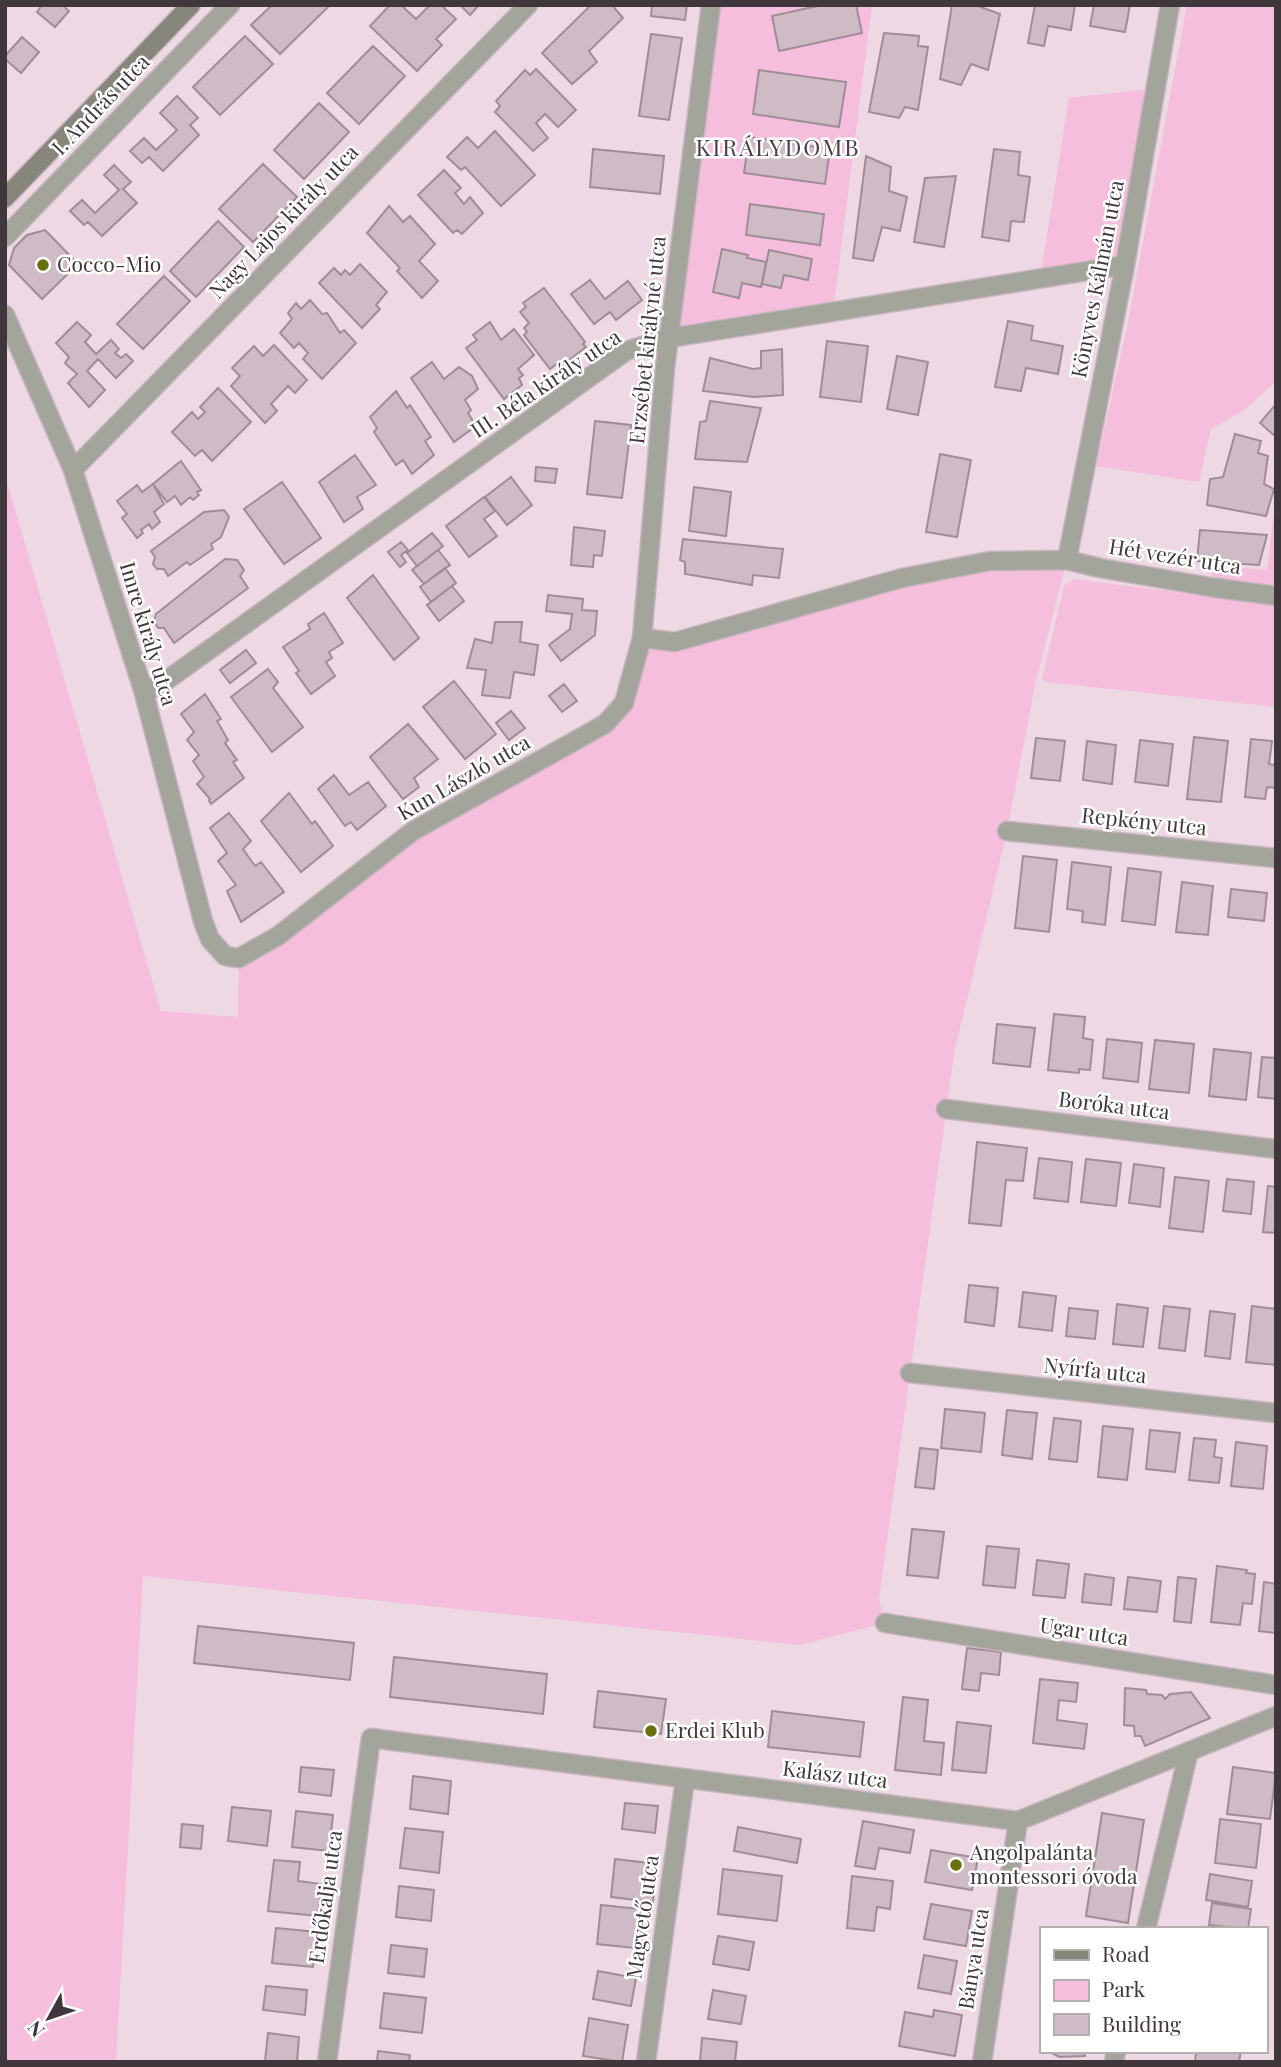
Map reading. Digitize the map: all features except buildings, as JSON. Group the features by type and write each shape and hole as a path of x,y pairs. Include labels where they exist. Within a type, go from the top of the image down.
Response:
{"main road":[{"name":"I. András utca","path":"5,198 191,5"}],"street":[{"name":"I. András utca","path":"5,237 230,5"},
{"name":"Nagy Lajos király utca","path":"73,470 528,5"},
{"name":"Erzsébet királyné utca","path":"631,680 642,638 669,338 711,5"},
{"name":"Könyves Kálmán utca","path":"1067,560 1125,265 1170,5"},
{"name":"III. Béla király utca","path":"144,693 167,680 626,351 669,338 1125,265"},
{"name":"Imre király utca","path":"5,315 73,470 144,693 203,922 210,939 225,956 239,958"},
{"name":"Hét vezér utca","path":"1067,560 1210,587 1276,596"},
{"path":"642,638 675,642 902,578 990,561 1067,560"},
{"name":"Kun László utca","path":"239,958 293,926 413,831 605,724 624,703 631,680"},
{"name":"Repkény utca","path":"1007,831 1276,858"},
{"name":"Boróka utca","path":"946,1109 1276,1149"},
{"name":"Nyírfa utca","path":"910,1373 1276,1413"},
{"name":"Ugar utca","path":"885,1623 1276,1685"},
{"name":"Kalász utca","path":"371,1738 1018,1821 1276,1716"},
{"name":"Erdőkalja utca","path":"327,2062 371,1738"},
{"path":"1146,1927 1189,1751"},
{"name":"Magvető utca","path":"646,2062 685,1779"},
{"name":"Bánya utca","path":"982,2062 1018,1821"}],"green space":[{"path":"711,5 872,5 833,312 669,338"},
{"path":"1187,5 1276,5 1276,381 1246,409 1211,429 1199,482 1096,466 1128,323"},
{"path":"1156,88 1125,265 1040,279 1069,98"},
{"path":"5,475 161,1011 238,1017 239,958 413,831 624,703 642,638 675,642 902,578 1067,560 1036,680 1007,831 954,1054 879,1599 885,1623 800,1645 143,1576 116,2062 5,2062"},
{"path":"1273,518 1276,519 1276,596 1210,587 1213,565 1267,570"},
{"path":"1074,579 1276,605 1276,707 1046,682 1042,679 1064,586"}],"place":[{"name":"Cocco-Mio","path":"43,265"},
{"name":"Erdei Klub","path":"651,1731"},
{"name":"Angolpalánta montessori óvoda","path":"956,1865"}],"district":[{"name":"KIRÁLYDOMB","path":"778,148"}]}
